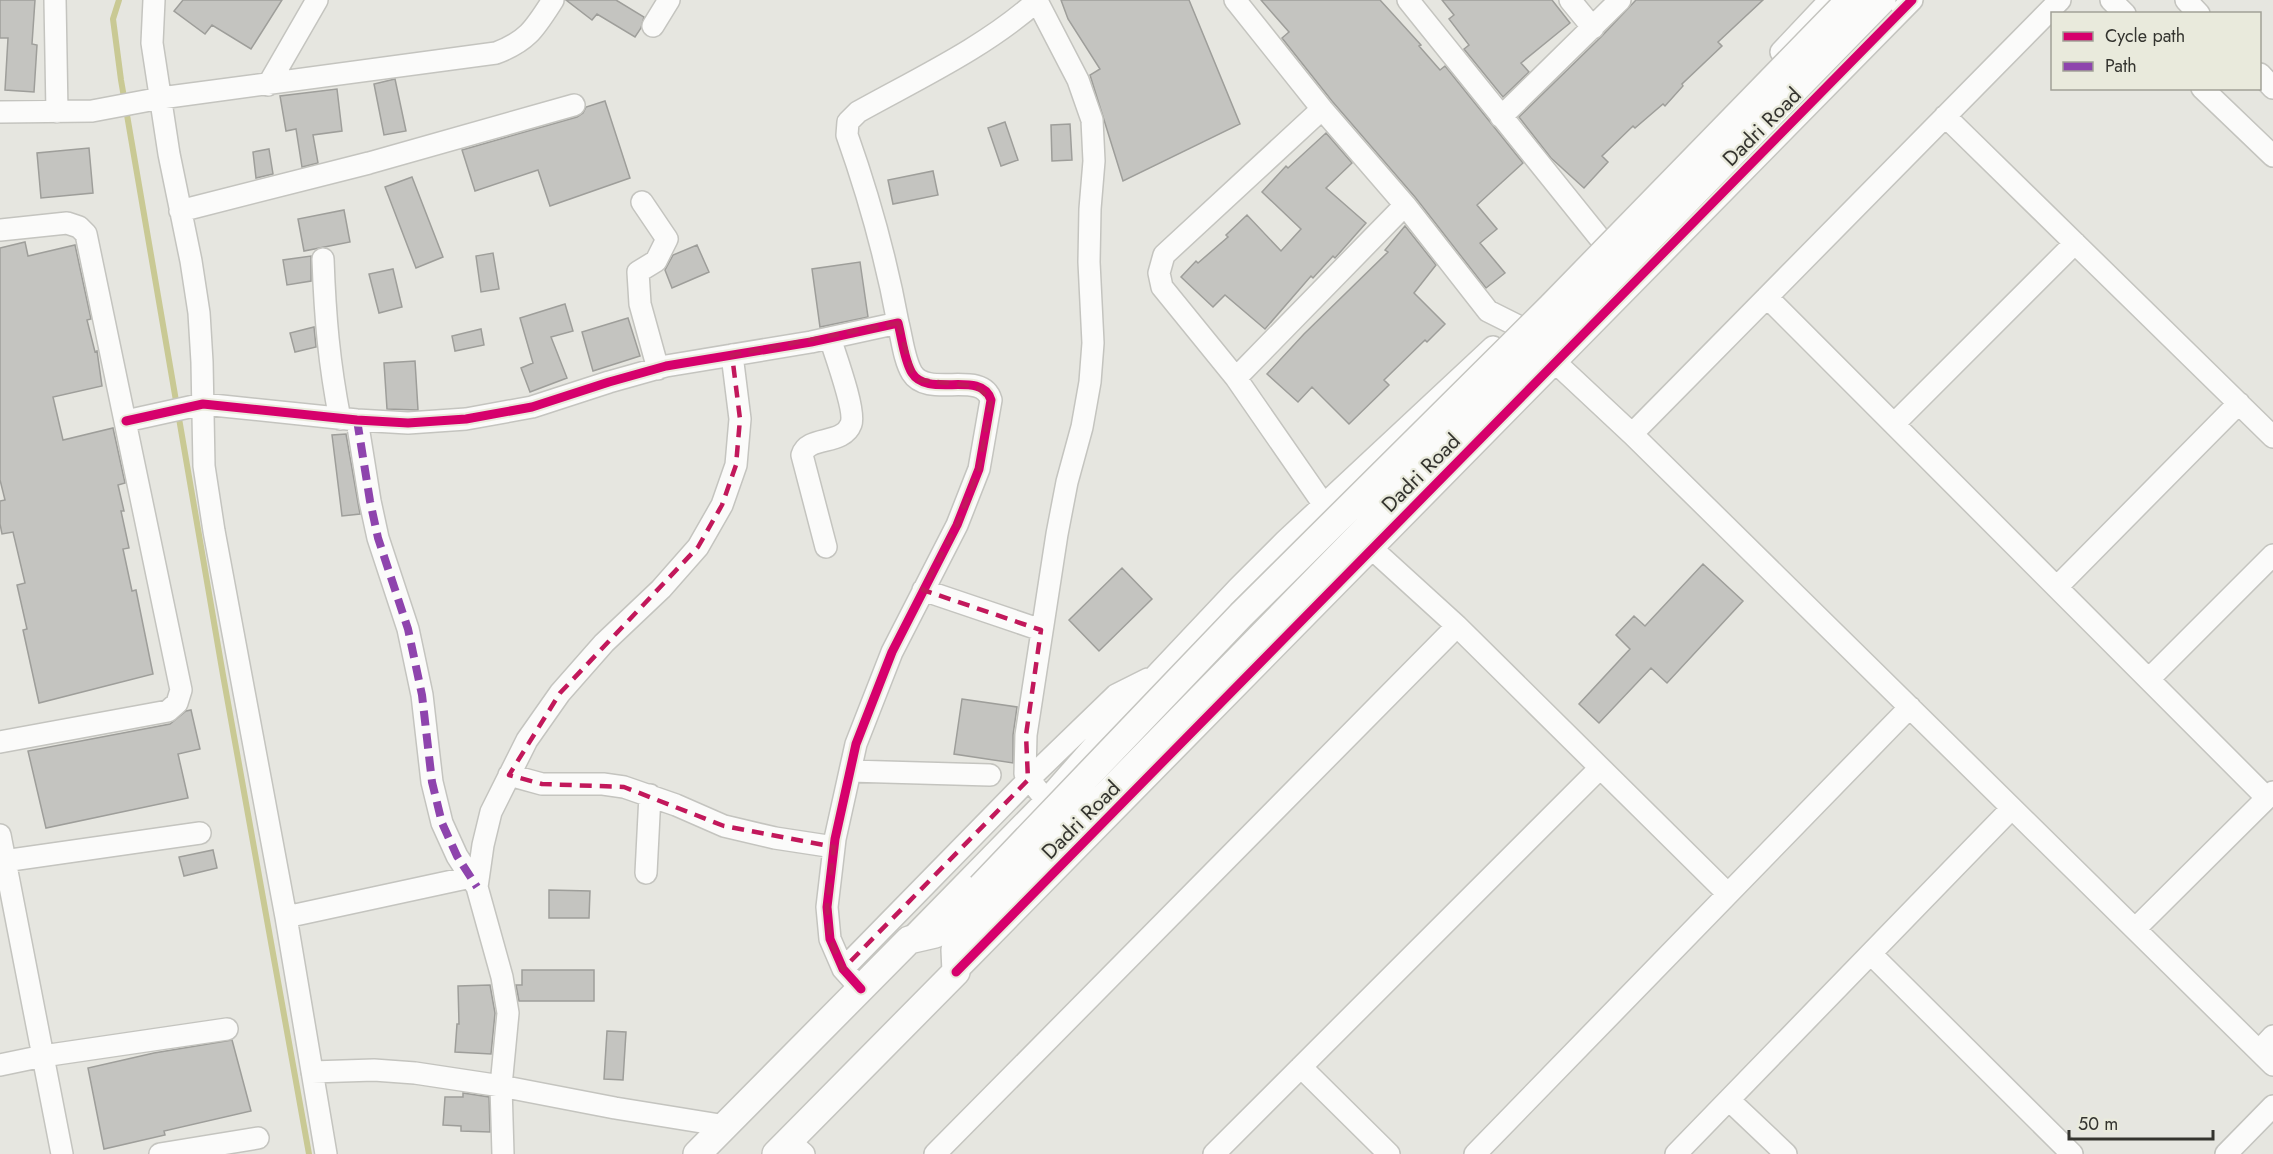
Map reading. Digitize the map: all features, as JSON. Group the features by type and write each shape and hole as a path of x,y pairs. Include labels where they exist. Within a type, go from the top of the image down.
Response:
{"main road":[{"path":"956,972 955,950 992,894 1233,623 1551,308 1850,0"},
{"path":"909,940 935,934 992,894 1886,12"},
{"name":"Dadri Road","path":"697,1154 909,940"},
{"name":"Dadri Road","path":"790,1150 956,972"}],"street":[{"path":"55,0 57,112"},
{"path":"154,0 152,43 155,100 191,261 199,313 195,406 214,531 286,917 326,1154"},
{"path":"268,85 317,0"},
{"path":"0,112 92,111 155,100 496,53 517,45 536,27 553,0"},
{"path":"653,26 669,0"},
{"path":"1235,0 1322,109 1405,205 1488,311 1516,325"},
{"path":"1408,0 1602,241"},
{"path":"1570,0 1593,28"},
{"path":"1501,117 1620,0"},
{"name":"Dadri Road","path":"909,940 1046,801 1156,675 1277,549 1516,325 1602,241 1830,0"},
{"path":"1869,0 1886,12"},
{"name":"Dadri Road","path":"956,972 1555,362 1886,12 1912,0"},
{"path":"1632,434 2060,0"},
{"path":"2111,0 2123,12"},
{"path":"2186,0 2197,12"},
{"path":"861,989 843,969 830,939 827,907 834,847 850,771 856,744 892,652 957,525 979,469 991,400 984,389 976,386 928,384 919,380 912,372 898,323 878,228 847,135 848,122 858,112 975,46 1009,24 1037,1 1078,80 1092,120 1094,161 1089,262 1093,343 1090,381 1082,427 1067,482 1041,630 1026,735 1024,767 1028,780 1046,801"},
{"path":"2261,76 2273,87"},
{"path":"2204,90 2273,156"},
{"path":"180,212 369,163 574,105"},
{"path":"1322,109 1164,255 1159,273 1162,287 1236,378 1324,505 1457,626 1728,894"},
{"path":"1946,116 2273,437"},
{"path":"642,202 667,238 656,261 638,272 640,304 658,369"},
{"path":"1236,378 1405,205"},
{"path":"0,230 67,223 79,227 86,234 181,690 177,703 168,711 0,742"},
{"path":"1894,424 2075,243"},
{"path":"323,259 329,363 348,420 378,538 408,629 422,695 432,782 442,823 457,856 474,882 502,977 508,1013 501,1086 503,1154"},
{"path":"1767,297 2149,680 2270,795 2135,929"},
{"path":"126,421 195,406 408,423 466,419 532,407 658,369 830,338 898,323"},
{"path":"825,547 802,455 808,447 847,432 852,423 852,410 830,338"},
{"path":"474,882 491,812 527,740 560,693 604,643 661,589 698,547 722,505 736,465 740,419 732,355"},
{"path":"1555,362 1632,434 2135,929 2268,1051"},
{"path":"2057,587 2239,404"},
{"path":"2149,680 2273,555"},
{"path":"923,590 1041,630"},
{"path":"934,1154 1457,626"},
{"path":"1200,629 1252,672"},
{"path":"843,969 1028,780 1116,695 1156,675"},
{"path":"1475,1154 1910,707"},
{"path":"1214,1154 1600,768"},
{"path":"850,771 990,775"},
{"path":"509,775 542,784 603,784 624,787 650,795 724,826 775,838 834,847"},
{"path":"646,873 650,795"},
{"path":"1676,1154 2012,808"},
{"path":"4,861 201,833"},
{"path":"0,835 62,1154"},
{"path":"286,917 474,882"},
{"path":"1870,954 2072,1154"},
{"path":"0,1065 43,1056 227,1029"},
{"path":"1301,1067 1389,1154"},
{"path":"312,1072 374,1070 415,1073 726,1126"},
{"path":"1729,1100 1786,1154"},
{"path":"2226,1154 2273,1106"},
{"path":"160,1154 258,1138"}],"highlighted area":[{"path":"898,323 912,372 919,380 976,386 991,400 979,469 957,525 923,590 1041,630 1026,735 1028,780 843,969 830,939 827,907 834,847 724,826 624,787 542,784 509,775 560,693 698,547 722,505 736,465 740,419 732,355"}],"building":[{"path":"0,0 35,0 32,44 37,45 34,92 5,90 8,38 0,38"},
{"path":"183,0 282,0 251,49 212,25 205,34 174,11"},
{"path":"566,0 616,0 644,17 641,28 635,37 597,14 592,20"},
{"path":"1061,0 1189,0 1240,124 1123,181 1090,75 1100,69 1068,19"},
{"path":"1261,0 1380,0 1421,45 1419,46 1440,70 1445,66 1523,163 1477,205 1497,229 1480,243 1505,273 1486,288 1415,197 1332,101 1282,38 1289,32"},
{"path":"1442,0 1552,0 1570,23 1521,63 1529,72 1503,97 1464,49 1469,45 1449,19 1454,15"},
{"path":"1636,0 1763,0 1718,42 1722,46 1682,84 1683,86 1665,106 1663,104 1635,128 1633,126 1602,156 1608,162 1584,188 1551,158 1519,117"},
{"path":"395,79 406,131 384,135 374,84"},
{"path":"337,89 342,131 313,135 318,163 302,167 296,129 286,131 280,96"},
{"path":"605,101 630,178 550,206 538,170 475,191 462,150 577,117 586,107"},
{"path":"1005,122 1018,160 1001,166 988,128"},
{"path":"1070,124 1072,160 1052,161 1051,125"},
{"path":"1326,133 1352,163 1326,188 1366,223 1335,258 1333,256 1313,278 1311,276 1265,329 1225,295 1213,307 1181,277 1196,261 1198,263 1228,237 1226,235 1247,215 1281,251 1301,229 1262,192 1286,166 1288,168"},
{"path":"89,148 93,193 41,198 37,153"},
{"path":"269,149 273,174 256,178 253,152"},
{"path":"933,171 938,195 893,204 888,180"},
{"path":"412,177 443,257 416,268 385,187"},
{"path":"344,210 350,242 304,251 298,219"},
{"path":"1405,226 1436,265 1414,293 1445,324 1384,380 1389,385 1349,424 1312,387 1298,402 1267,374 1304,334 1388,252 1385,250"},
{"path":"25,242 28,256 75,245 91,319 87,320 95,352 97,351 102,386 53,397 63,440 113,428 125,483 118,485 129,548 123,549 132,591 136,590 153,674 39,703 23,630 27,629 17,585 25,583 13,532 2,534 0,524 0,501 5,500 0,480 0,248"},
{"path":"697,245 709,272 672,288 665,270 673,255"},
{"path":"493,253 499,289 481,292 476,256"},
{"path":"311,256 311,281 287,285 283,260"},
{"path":"860,262 868,317 820,327 812,269"},
{"path":"393,269 402,307 379,313 369,274"},
{"path":"565,304 573,331 551,337 567,378 530,392 521,368 533,363 520,318"},
{"path":"628,318 640,356 593,371 582,332"},
{"path":"314,327 316,347 295,352 290,333"},
{"path":"481,329 484,345 455,351 452,336"},
{"path":"415,361 418,410 387,409 384,363"},
{"path":"346,434 360,514 342,516 332,435"},
{"path":"1703,564 1743,601 1667,683 1651,668 1599,723 1579,704 1630,649 1616,635 1634,616 1645,626"},
{"path":"1122,568 1152,599 1099,651 1069,620"},
{"path":"962,699 1017,707 1013,735 1013,763 954,754"},
{"path":"191,710 200,749 178,754 188,798 46,828 28,751 170,724 186,711"},
{"path":"213,850 217,868 184,876 179,857"},
{"path":"549,890 590,891 589,918 549,918"},
{"path":"522,970 594,970 594,1001 519,1001 516,985 522,985"},
{"path":"490,985 495,1013 491,1054 455,1052 457,1024 459,1024 458,986"},
{"path":"607,1031 626,1032 623,1080 604,1079"},
{"path":"232,1040 251,1111 164,1131 165,1135 104,1149 88,1068 154,1053"},
{"path":"463,1093 489,1097 490,1132 461,1131 461,1126 443,1125 445,1097 463,1097"}],"waterway":[{"path":"119,0 113,19 121,80 223,675 309,1154"}],"marked path":[{"path":"357,420 378,538 408,629 422,695 432,782 442,823 457,856 477,887"}],"cycle path":[{"path":"956,972 1912,0"},
{"path":"126,421 203,404 408,423 466,419 532,407 666,366 811,342 898,323 907,362 912,373 920,380 930,384 977,386 986,391 991,400 979,469 957,525 892,652 856,744 835,839 827,907 830,939 843,969 861,989"}]}
